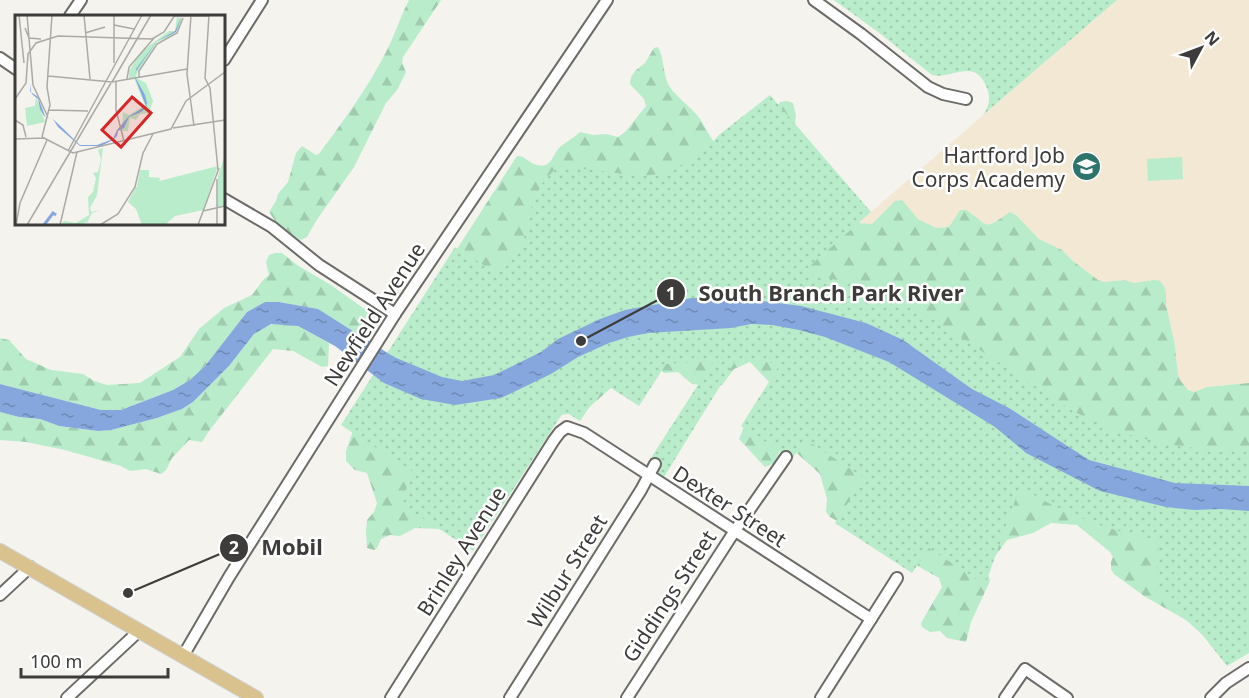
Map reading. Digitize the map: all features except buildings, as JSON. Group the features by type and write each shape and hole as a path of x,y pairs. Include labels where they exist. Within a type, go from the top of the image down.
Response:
{"main road":[{"path":"0,551 251,697"}],"street":[{"path":"71,15 81,0"},
{"path":"225,58 262,0"},
{"name":"Newfield Avenue","path":"183,656 395,314 607,0"},
{"path":"814,0 928,87 943,94 966,99"},
{"path":"0,58 15,68"},
{"path":"225,200 272,227 319,265 395,314"},
{"name":"Dexter Street","path":"567,427 584,434 871,619"},
{"name":"Brinley Avenue","path":"391,698 554,440 567,427"},
{"name":"Giddings Street","path":"627,698 734,532 786,457"},
{"name":"Wilbur Street","path":"510,698 655,464"},
{"path":"0,595 30,567"},
{"path":"821,698 897,578"},
{"path":"67,698 139,631"},
{"path":"1005,698 1025,669 1067,698"},
{"path":"1211,698 1226,683 1249,669"}],"shaded area":[{"name":"Hartford Job Corps Academy","path":"1117,0 1249,0 1249,383 1207,387 1194,392 1188,390 1178,374 1174,340 1166,305 1166,292 1154,280 1134,283 1124,280 1104,282 1098,280 1062,250 1039,239 1016,215 1010,213 986,225 980,223 972,213 953,222 949,227 936,228 918,219 901,200 895,201 878,221 872,224 858,223"}],"green space":[{"path":"409,0 441,0 403,57 402,63 406,72 397,90 386,103 354,167 307,237 298,239 276,222 269,212 278,194 288,182 296,153 302,146 316,155 319,154 328,142 372,78"},
{"path":"834,0 1117,0 983,115 988,106 989,95 982,78 976,73 962,71 939,76 932,75"},
{"path":"658,47 668,84 696,114 718,147 777,108 780,102 793,103 796,116 794,129 846,227 858,223 872,224 895,201 902,200 918,219 936,228 949,227 960,210 966,210 986,224 994,223 1010,212 1016,215 1039,239 1062,250 1098,280 1104,282 1124,280 1134,283 1160,281 1166,292 1166,305 1174,340 1178,374 1188,390 1194,392 1207,387 1249,383 1249,486 937,364 408,325 517,156 540,166 545,165 551,161 560,147 580,132 618,137 625,132 646,106 644,99 630,84 631,77 645,63 654,48"},
{"path":"770,95 871,212 803,272 858,285 910,307 939,323 1073,411 1111,430 1161,443 1221,452 1249,451 1249,653 1227,666 1188,618 1169,603 1160,589 1156,574 1161,541 1088,521 1020,487 985,585 929,548 912,573 835,523 864,478 805,439 792,459 741,426 781,363 736,360 664,477 647,464 714,360 666,364 639,406 605,384 580,421 564,411 473,551 398,502 415,473 341,425 455,247 498,274 520,246 532,205 541,185 554,170 568,167 640,176 669,173 707,148 720,134"},
{"path":"1182,157 1183,179 1148,181 1147,159"},
{"path":"282,253 366,310 371,319 363,337 317,309 279,302 265,302 247,312 205,366 190,380 173,390 121,410 101,410 0,384 0,338 9,340 26,359 51,370 83,374 107,385 140,383 180,357 199,329 224,308 252,295 269,275 266,262 269,255"},
{"path":"278,323 298,326 329,343 328,366 322,367 293,351 273,349 202,442 189,440 161,474 146,469 130,471 121,466 65,450 26,442 0,440 0,412 40,419 59,426 98,431 111,430 157,418 182,409 193,402 229,366 254,334 265,326"},
{"path":"697,329 1166,507 1205,637 1186,620 1144,596 1114,574 1111,569 1113,557 1110,552 1077,525 1051,523 1033,533 1007,540 991,562 988,574 990,581 971,622 966,642 947,638 940,631 930,632 922,627 921,623 942,587 939,578 830,517 826,512 827,499 820,474 789,446 780,450 775,463 765,467 739,439 748,417 770,383 750,362 734,369 722,385 716,387 692,384 678,372 664,373 645,358 586,410 552,417 358,399"},
{"path":"355,425 403,443 442,529 415,528 400,536 390,535 381,539 374,550 367,548 367,520 374,512 377,503 367,473 355,470 346,461 346,451"}],"water":[{"path":"692,298 746,299 801,306 866,323 903,340 972,389 1009,408 1089,460 1175,483 1249,486 1249,511 1166,507 1100,491 1026,453 995,427 889,362 825,337 772,325 751,324 731,328 648,333 628,337 578,357 551,374 501,398 455,405 421,399 384,383 335,346 298,326 271,324 254,334 229,366 193,402 182,409 157,418 111,430 98,431 59,426 40,419 0,412 0,384 101,410 121,410 173,390 190,380 205,366 247,312 265,302 279,302 318,309 394,357 442,377 462,381 494,375 541,352 558,339 600,319 625,310"}],"place":[{"name":"Hartford Job Corps Academy","path":"1086,167"},
{"name":"South Branch Park River","path":"581,341"},
{"name":"Mobil","path":"128,593"}]}
